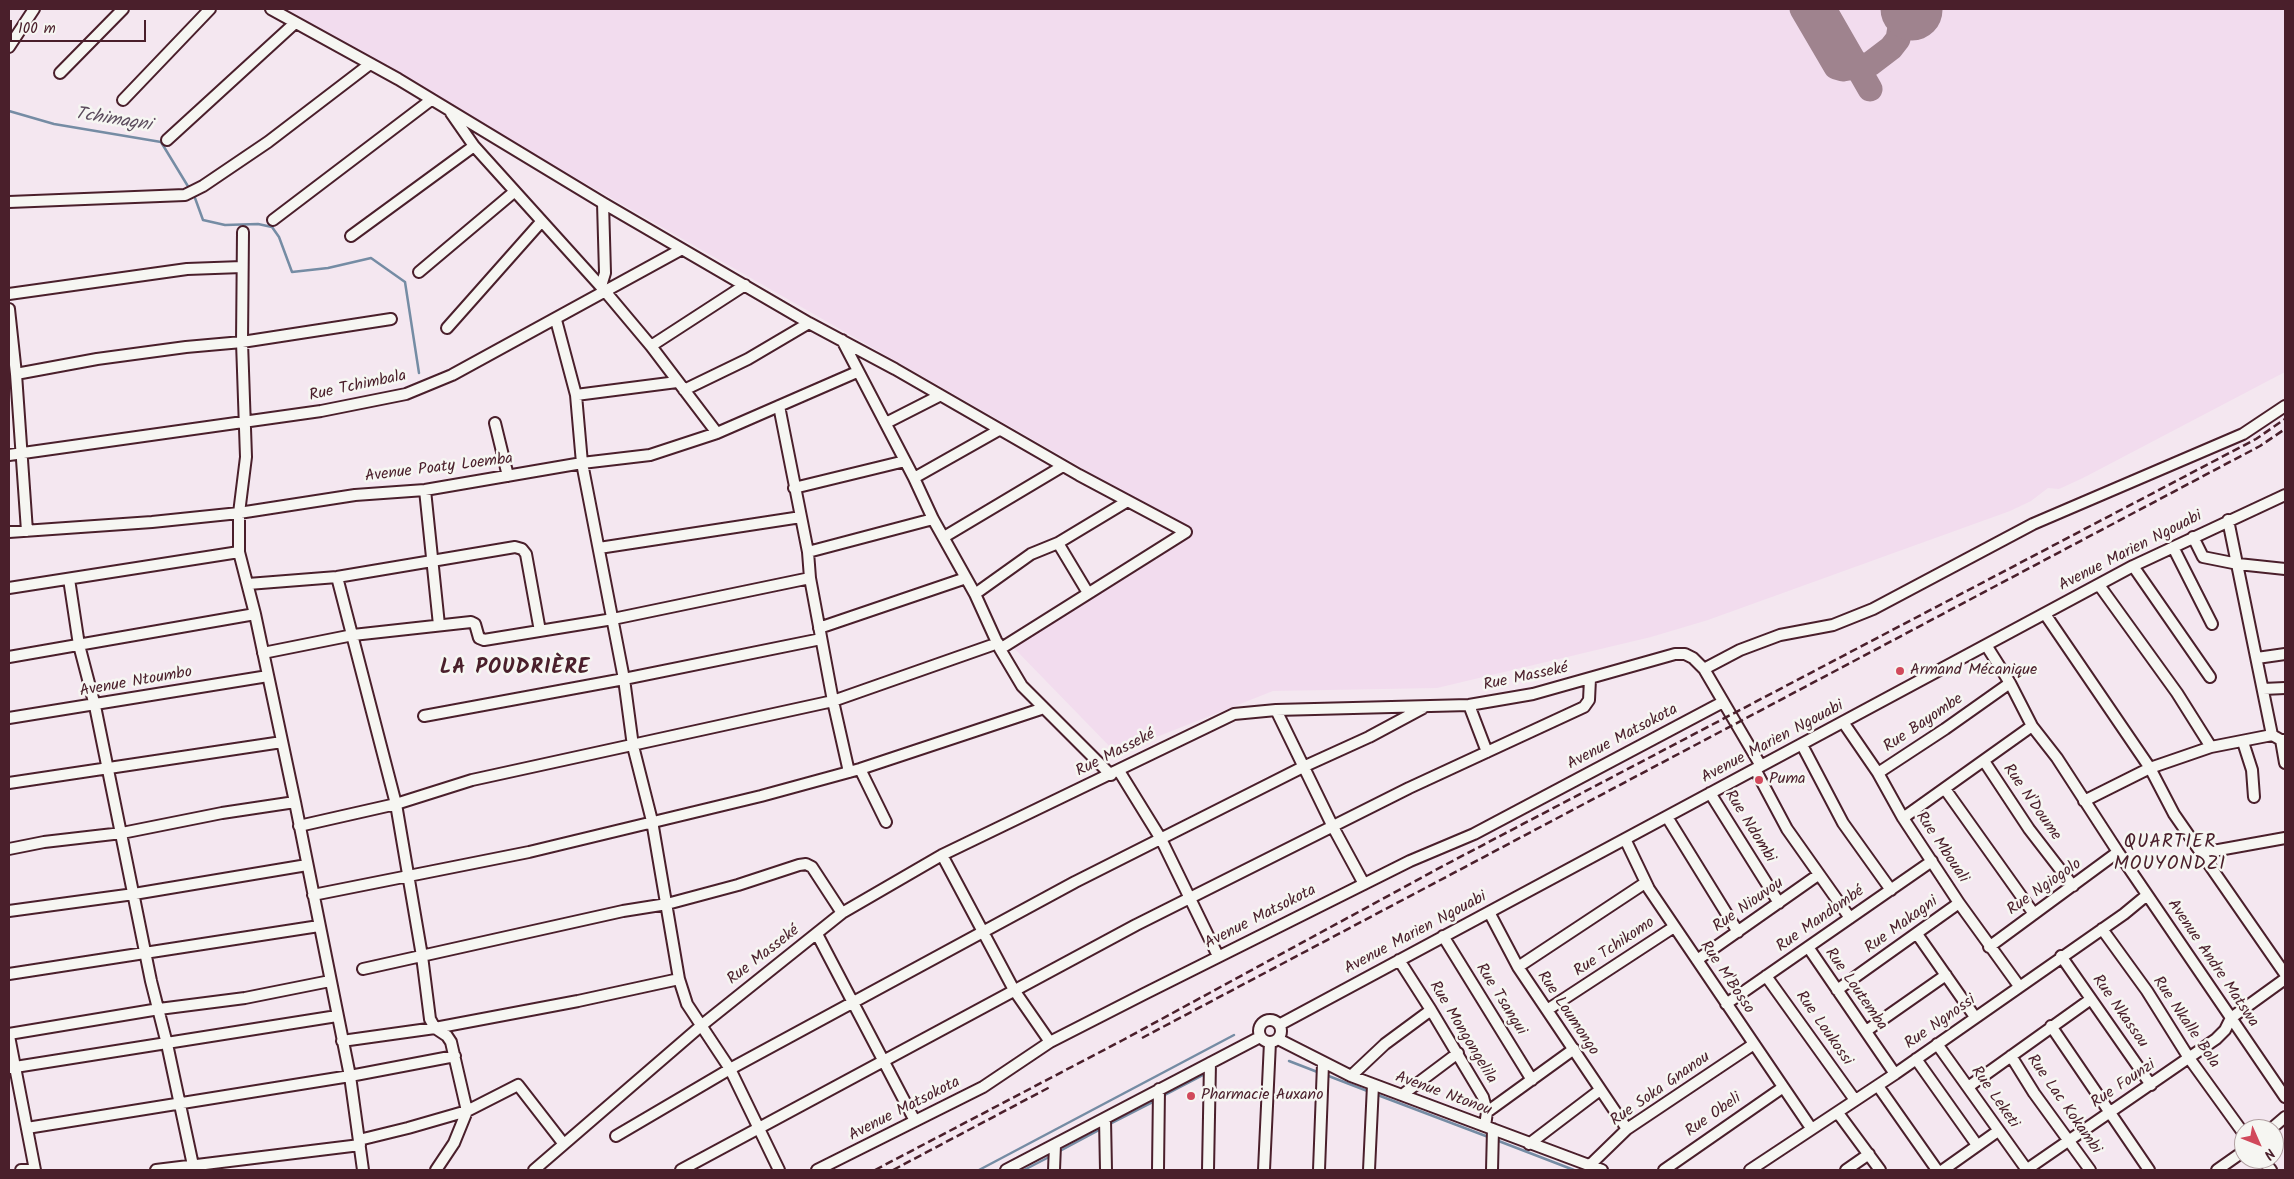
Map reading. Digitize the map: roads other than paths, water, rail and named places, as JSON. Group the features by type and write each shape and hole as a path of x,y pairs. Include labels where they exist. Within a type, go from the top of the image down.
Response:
{"street":[{"path":"9,48 34,9"},
{"path":"60,73 123,9"},
{"path":"123,100 210,9"},
{"path":"271,9 448,109 603,203 809,323 1126,502 1186,532 999,646 832,701 472,780 396,804 299,826"},
{"path":"167,140 295,22"},
{"path":"9,202 185,195 203,186 268,142 370,64"},
{"path":"273,220 431,100"},
{"path":"448,109 474,146 540,222 602,288 651,346 717,433"},
{"path":"351,236 474,146"},
{"path":"419,272 514,192"},
{"path":"602,288 605,273 603,203"},
{"path":"447,328 540,222"},
{"path":"243,232 242,342 246,458 239,513 240,552 295,802 350,1076 363,1170"},
{"name":"Rue Tchimbala","path":"9,455 244,423 321,411 406,394 452,375 556,320 602,288 682,249"},
{"path":"9,294 187,269 242,267"},
{"path":"651,346 745,285"},
{"path":"9,309 16,374 12,392 21,454 27,531"},
{"path":"16,374 176,348 242,342 391,319"},
{"path":"556,320 576,395 582,463 624,679 633,746 652,821 679,979 687,1004 730,1069 779,1170"},
{"path":"684,390 748,359 809,323"},
{"path":"842,340 857,372 914,478 933,519 975,594 999,646 1022,686 1115,773 1160,839 1218,956"},
{"name":"Avenue Poaty Loemba","path":"9,532 162,522 239,513 355,495 424,490 582,463 662,453 717,433 857,372"},
{"path":"576,395 677,382"},
{"path":"886,423 939,396"},
{"path":"779,406 808,552 810,578 832,701 849,772"},
{"path":"1704,669 1740,650 1780,635 1833,625 1873,609 2033,524 2244,434 2285,406"},
{"path":"495,423 508,476"},
{"path":"914,478 999,430"},
{"path":"794,488 905,461"},
{"path":"944,537 1062,466"},
{"path":"424,490 439,625"},
{"name":"Avenue Marien Ngouabi","path":"1269,1039 1258,1032 1264,1022 1274,1021 1279,1025 2133,566 2285,495"},
{"path":"975,594 1031,554 1058,543 1126,502"},
{"path":"599,548 801,517"},
{"path":"808,552 933,519"},
{"path":"2228,520 2263,689 2285,763"},
{"path":"2193,537 2203,557 2238,564 2285,569"},
{"path":"1058,543 1088,593"},
{"path":"248,584 337,576 433,562 515,547 522,549 526,554 540,631"},
{"path":"2173,547 2212,624"},
{"path":"9,588 240,552"},
{"path":"2133,566 2210,677"},
{"path":"337,576 396,804 422,956 430,1019 435,1028 447,1036 451,1042 467,1111 454,1142 436,1170"},
{"path":"262,653 353,635 473,622 479,638 484,640 613,619 810,578"},
{"path":"819,628 966,578"},
{"path":"69,579 79,645 95,706 146,954 194,1168"},
{"path":"2099,585 2177,693 2211,747"},
{"path":"9,657 255,614"},
{"path":"2045,614 2150,768 2174,814 2285,974"},
{"path":"424,716 821,640"},
{"name":"Avenue Andre Matswa","path":"1986,644 2010,683 2032,726 2057,758 2118,852 2285,1097"},
{"name":"Rue Masseké","path":"534,1170 702,1025 842,913 942,855 1115,773 1184,736 1234,714 1276,710 1469,706 1532,694 1675,654 1685,654 1693,658 1704,669 1758,767 1787,829 1850,918"},
{"path":"2257,658 2285,654"},
{"name":"Avenue Ntoumbo","path":"9,718 95,706 268,676"},
{"path":"682,1170 1014,990 1189,898 1410,788 1584,707 1589,700 1590,679"},
{"name":"Rue Bayombe","path":"1878,773 2010,683"},
{"path":"2263,689 2285,688"},
{"name":"Avenue Matsokota","path":"817,1170 983,1087 1050,1042 1410,861 1474,834 1723,702"},
{"path":"616,1136 730,1069 1075,882 1303,767 1369,737 1426,706"},
{"path":"1469,706 1487,752"},
{"path":"313,895 529,852 849,772 1044,708"},
{"path":"1276,710 1333,827 1364,884"},
{"name":"Rue Mbouali","path":"1843,722 1878,773 1903,818 1959,903 2019,986"},
{"path":"1903,818 2032,726"},
{"path":"2084,801 2150,768 2211,747 2279,738"},
{"path":"9,783 282,742"},
{"path":"2244,742 2252,770 2254,797"},
{"path":"1802,745 1843,823 1891,890"},
{"name":"Rue N'Doume","path":"1984,761 2030,829 2073,886"},
{"path":"860,769 886,822"},
{"path":"1945,789 2034,914"},
{"name":"Rue Ndombi","path":"1710,793 1779,903"},
{"path":"9,849 44,842 122,833 222,813 295,802"},
{"path":"1667,817 1738,932"},
{"path":"2202,853 2285,838"},
{"name":"Rue M'Bosso","path":"1625,839 1645,883 1782,1088 1811,1128"},
{"name":"Rue Ngiogolo","path":"1989,947 2118,852"},
{"path":"942,855 1014,990 1050,1042"},
{"name":"Rue Mandombé","path":"1726,1004 1932,861"},
{"path":"363,969 623,911 667,904 806,864 812,867 842,913"},
{"path":"9,911 134,894 307,865"},
{"name":"Rue Niouvou","path":"1697,960 1818,875"},
{"path":"1518,967 1645,883"},
{"name":"Rue Ngnossi","path":"1750,1170 1811,1128 1838,1113 1878,1086 2061,956 2124,914 2147,895"},
{"name":"Rue Makagni","path":"1837,990 1959,903"},
{"name":"Rue Loumongo","path":"1489,912 1518,967 1627,1129"},
{"path":"9,974 319,926"},
{"name":"Rue Tchikomo","path":"1547,1010 1674,927"},
{"name":"Rue Nkalle Bola","path":"2102,928 2147,991 2189,1058 2234,1120"},
{"path":"817,934 915,1121"},
{"path":"1917,934 1975,1017"},
{"name":"Rue Tsangui","path":"1443,936 1532,1080"},
{"name":"Rue Loutemba","path":"1808,947 1895,1074"},
{"name":"Rue Nkassou","path":"2061,956 2152,1085"},
{"name":"Rue Mongongelila","path":"1398,960 1458,1053 1483,1097 1489,1128 1492,1170"},
{"path":"1866,1031 1946,975"},
{"name":"Rue Loukossi","path":"1766,976 1855,1100"},
{"path":"342,1041 435,1028 578,1001 679,979"},
{"name":"Rue Founzi","path":"2026,1170 2152,1085 2216,1039 2225,1030 2231,1018 2285,979"},
{"path":"21,1170 35,1170 27,1128 11,1068 9,1035 159,1009 244,998 330,981"},
{"path":"1968,1087 2091,999"},
{"path":"1351,1076 1384,1044 1431,1010"},
{"path":"11,1068 337,1016"},
{"path":"1006,1170 1055,1146 1210,1063 1269,1039 1281,1029 1279,1025"},
{"path":"2051,1026 2149,1170"},
{"path":"1264,1170 1269,1039"},
{"name":"Avenue Ntonou","path":"1269,1039 1373,1085 1602,1170"},
{"name":"Rue Soka Gnanou","path":"1590,1166 1627,1129 1754,1044"},
{"name":"Rue Leketi","path":"1937,1044 2026,1170"},
{"path":"1487,1112 1574,1049"},
{"path":"1402,1095 1458,1053"},
{"path":"27,1128 180,1105 455,1056"},
{"name":"Rue Lac Kokambi","path":"2011,1056 2090,1170"},
{"path":"1916,1059 1977,1145"},
{"path":"1208,1170 1210,1063"},
{"path":"1320,1170 1323,1064"},
{"path":"156,1170 194,1168 360,1142 467,1111 518,1085 563,1143"},
{"path":"1369,1170 1373,1085"},
{"path":"1878,1086 1938,1170"},
{"name":"Rue Obeli","path":"1664,1170 1782,1088"},
{"path":"1158,1170 1159,1089"},
{"path":"1529,1144 1600,1090"},
{"path":"1838,1113 1880,1170"},
{"path":"1105,1119 1106,1170"},
{"path":"1942,1170 1998,1130"},
{"path":"1054,1170 1055,1146"},
{"path":"1846,1170 1870,1154"},
{"path":"2218,1170 2234,1158"},
{"path":"1956,1161 1962,1170"}],"waterway":[{"name":"Tchimagni","path":"9,111 54,124 161,142 189,188"},
{"name":"Tchimagni","path":"195,198 203,220 225,225 258,224 272,227 279,237 292,272 328,268 371,258 405,282 419,373"},
{"path":"979,1170 1234,1035"},
{"path":"1289,1061 1320,1073"},
{"path":"1161,1097 1207,1073"},
{"path":"1326,1075 1370,1092"},
{"path":"1375,1094 1491,1138"},
{"path":"1108,1125 1157,1100"},
{"path":"1058,1152 1101,1129"},
{"path":"1496,1140 1574,1170"},
{"path":"1024,1170 1051,1156"}],"railway":[{"path":"875,1170 1123,1040 1443,866 2256,439 2285,419"},
{"path":"1142,1038 2260,446 2285,429"},
{"path":"893,1170 1050,1087"}],"place":[{"name":"Armand Mécanique","path":"1900,671"},
{"name":"Puma","path":"1759,780"},
{"name":"Pharmacie Auxano","path":"1191,1096"}],"district":[{"name":"LA POUDRIÈRE","path":"515,669"},
{"name":"QUARTIER MOUYONDZI","path":"2170,855"}]}
